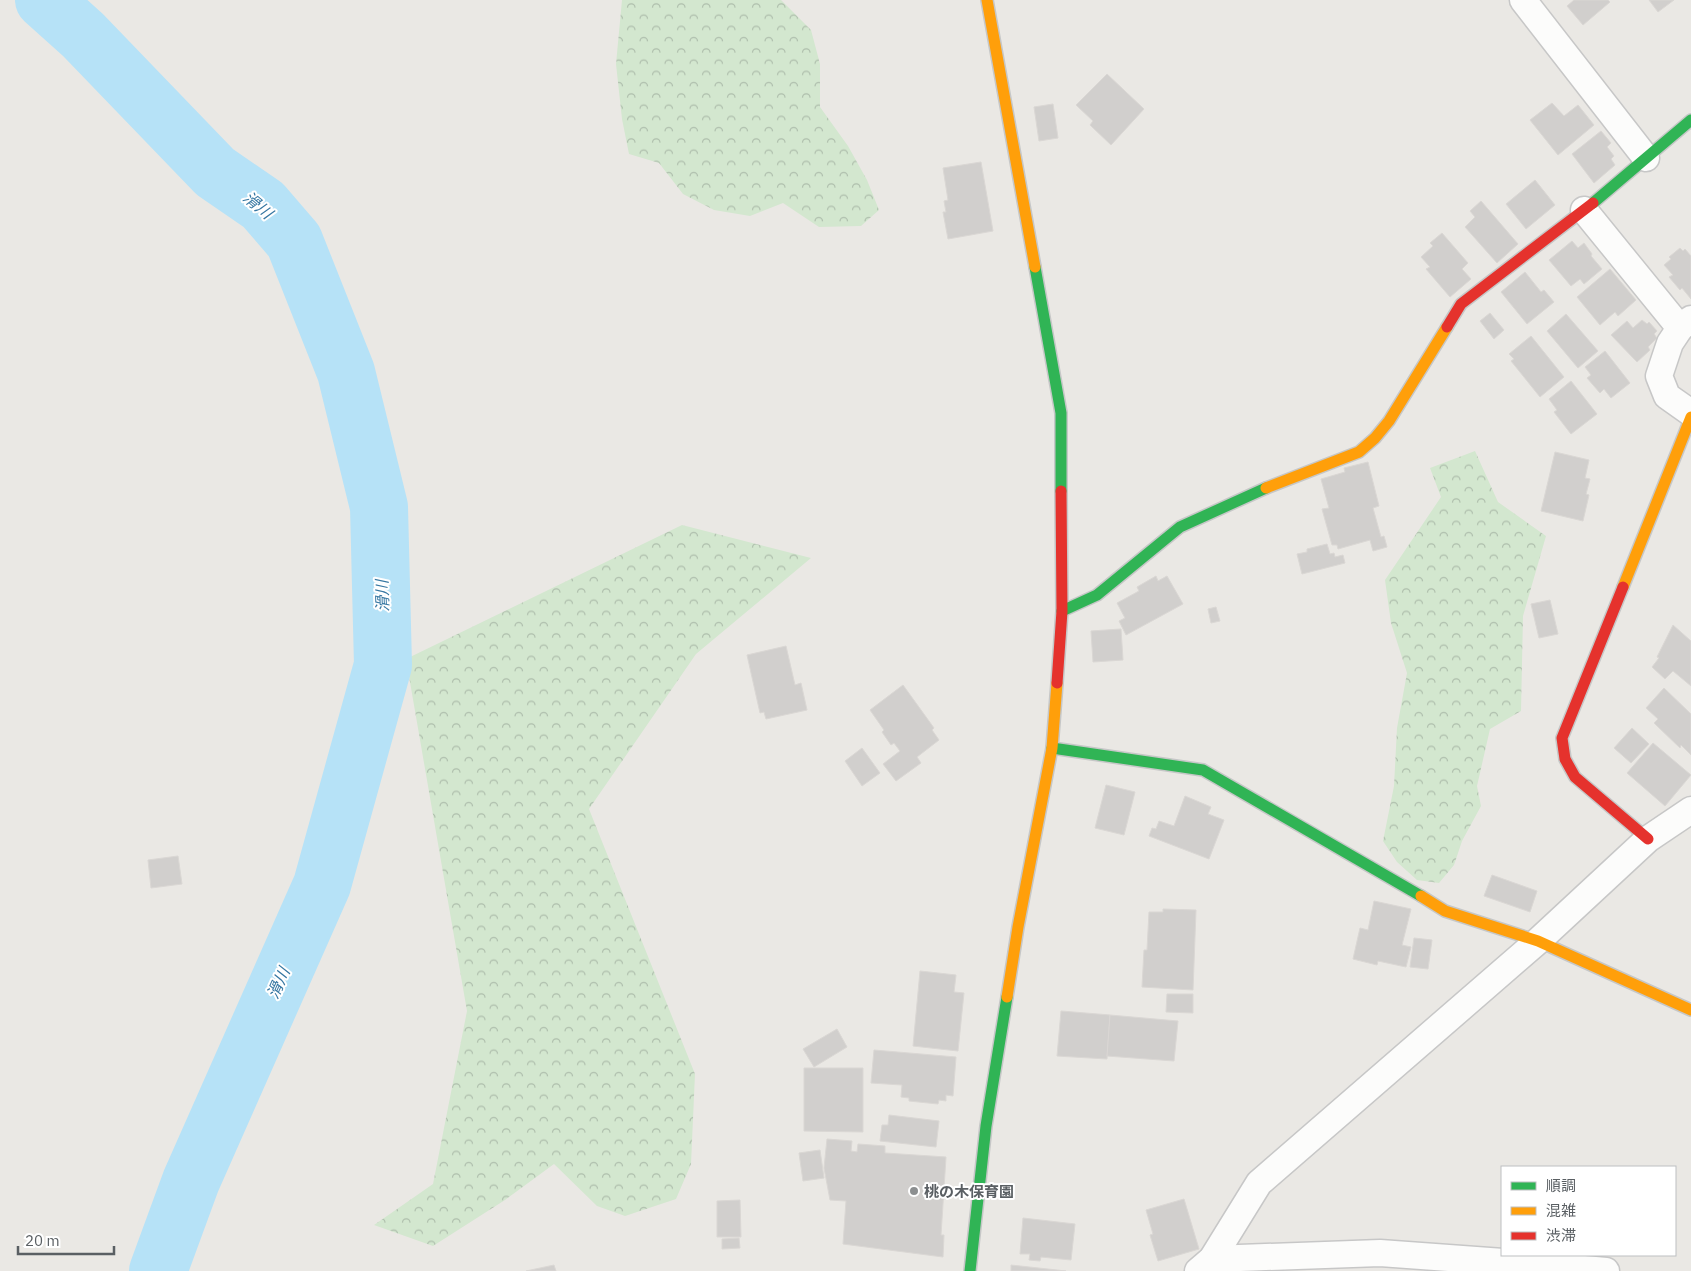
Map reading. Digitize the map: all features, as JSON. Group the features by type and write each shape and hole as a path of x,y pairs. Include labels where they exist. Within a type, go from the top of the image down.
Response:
{"street":[{"path":"970,1271 986,1126 1018,926 1052,748 1062,611 1061,414 987,0"},
{"path":"1523,0 1646,158"},
{"path":"1062,611 1097,595 1180,527 1255,492 1359,452 1375,438 1389,421 1461,304 1584,210 1691,120"},
{"path":"1584,210 1685,324 1670,343 1659,376 1666,396 1691,413"},
{"path":"1648,839 1575,777 1566,764 1562,752 1562,738 1691,418"},
{"path":"1052,748 1203,770 1445,911 1538,941 1691,1010"},
{"path":"1205,1265 1260,1184 1538,941 1648,839 1691,810"},
{"path":"1205,1265 1380,1253 1517,1262 1606,1271"}],"green space":[{"path":"622,0 781,0 811,30 820,64 820,107 848,146 867,180 879,210 861,226 819,227 783,203 750,216 714,210 683,194 659,163 629,154 622,119 616,64"},
{"path":"1475,451 1498,502 1546,536 1523,616 1521,711 1490,729 1477,786 1481,806 1462,841 1454,865 1439,883 1417,880 1397,862 1383,841 1394,786 1397,728 1407,673 1391,623 1385,580 1441,497 1430,468"},
{"path":"682,525 811,558 696,654 589,809 695,1074 691,1164 676,1199 625,1216 597,1206 554,1164 505,1200 433,1246 374,1225 433,1184 467,1011 406,659"}],"building":[{"path":"1574,0 1608,0 1610,2 1583,25 1567,6"},
{"path":"1649,0 1674,0 1658,12"},
{"path":"1107,74 1144,109 1111,145 1090,125 1093,121 1076,105"},
{"path":"1552,103 1564,116 1578,105 1594,125 1558,155 1530,120"},
{"path":"1053,104 1058,138 1039,141 1034,107"},
{"path":"1601,131 1611,143 1607,147 1614,156 1611,159 1615,165 1594,183 1572,154"},
{"path":"981,162 993,231 948,239 943,212 946,212 944,201 948,200 943,168"},
{"path":"1535,180 1555,205 1526,229 1506,204"},
{"path":"1481,201 1518,244 1497,263 1465,227 1475,217 1470,211"},
{"path":"1442,233 1468,263 1462,269 1471,279 1450,297 1426,269 1430,267 1421,257 1433,246 1430,243"},
{"path":"1572,241 1578,248 1584,243 1592,254 1591,256 1602,269 1584,284 1580,279 1571,286 1549,260"},
{"path":"1680,248 1683,251 1685,249 1691,256 1691,299 1669,277 1673,275 1664,265 1671,259 1669,257"},
{"path":"1610,269 1636,300 1618,316 1615,312 1600,325 1577,297"},
{"path":"1525,272 1541,292 1544,290 1554,302 1527,324 1501,292"},
{"path":"1490,313 1504,330 1494,339 1480,321"},
{"path":"1566,314 1598,351 1578,368 1547,331"},
{"path":"1642,320 1647,324 1649,322 1657,331 1654,334 1657,338 1648,347 1650,350 1637,362 1611,335 1627,321 1633,328"},
{"path":"1531,336 1564,377 1540,397 1511,361 1514,359 1509,354"},
{"path":"1605,351 1630,383 1611,398 1604,389 1600,393 1587,378 1591,375 1585,367"},
{"path":"1571,381 1597,414 1571,434 1554,412 1557,410 1549,399"},
{"path":"1555,452 1589,460 1585,478 1590,479 1586,494 1589,495 1583,521 1541,511"},
{"path":"1368,462 1379,506 1373,508 1381,537 1384,536 1387,547 1373,551 1370,540 1338,549 1337,545 1332,545 1322,509 1329,508 1321,479 1345,472 1344,468"},
{"path":"1327,544 1330,554 1334,553 1335,557 1343,555 1345,563 1302,574 1297,554 1307,552 1307,549"},
{"path":"1156,576 1158,581 1167,576 1183,604 1126,635 1119,621 1125,618 1117,603 1139,591 1137,587"},
{"path":"1550,600 1558,634 1539,638 1531,604"},
{"path":"1216,607 1220,621 1211,623 1208,609"},
{"path":"1673,625 1691,641 1691,686 1673,671 1665,679 1652,667 1659,658 1657,657"},
{"path":"1121,629 1123,660 1093,662 1091,631"},
{"path":"786,646 795,685 801,683 807,710 766,719 764,712 760,713 747,655"},
{"path":"903,685 934,728 932,730 939,740 917,757 921,763 896,781 883,764 900,751 894,743 891,745 882,732 884,730 870,710"},
{"path":"1664,688 1691,714 1691,755 1681,745 1680,748 1654,723 1658,719 1646,708"},
{"path":"1632,728 1649,744 1631,763 1614,748"},
{"path":"1653,743 1691,775 1665,806 1627,773"},
{"path":"862,748 880,773 862,786 845,761"},
{"path":"1106,785 1135,792 1124,835 1095,828"},
{"path":"1185,796 1211,807 1208,814 1224,820 1209,859 1149,836 1152,828 1156,829 1159,821 1174,826"},
{"path":"178,856 182,884 151,888 148,860"},
{"path":"1492,875 1537,891 1530,912 1484,896"},
{"path":"1374,901 1411,909 1402,945 1411,947 1406,967 1378,961 1377,965 1353,959 1360,928 1368,930"},
{"path":"1163,909 1196,910 1193,990 1142,987 1144,950 1147,950 1149,912 1163,912"},
{"path":"1414,938 1432,940 1428,969 1410,967"},
{"path":"920,971 956,975 954,992 964,993 958,1051 913,1046"},
{"path":"1167,994 1193,994 1193,1013 1166,1012"},
{"path":"1061,1011 1110,1015 1107,1059 1057,1056"},
{"path":"1110,1015 1178,1021 1174,1061 1107,1056"},
{"path":"837,1029 847,1047 814,1067 803,1049"},
{"path":"874,1050 956,1057 953,1096 946,1095 946,1101 939,1100 938,1104 909,1101 909,1098 901,1097 902,1085 871,1083"},
{"path":"804,1068 863,1068 863,1132 804,1131"},
{"path":"889,1115 939,1121 936,1147 880,1141 882,1125 888,1125"},
{"path":"827,1139 852,1141 851,1151 857,1152 858,1144 885,1146 885,1153 946,1157 941,1235 944,1235 943,1257 843,1244 846,1201 830,1200 824,1168"},
{"path":"820,1150 824,1178 803,1181 799,1153"},
{"path":"1184,1199 1199,1249 1158,1261 1150,1235 1153,1234 1146,1210"},
{"path":"740,1200 741,1237 717,1237 717,1201"},
{"path":"1023,1218 1075,1224 1071,1260 1041,1257 1040,1261 1029,1260 1030,1254 1020,1254"},
{"path":"739,1238 740,1248 722,1249 722,1239"},
{"path":"554,1265 556,1271 526,1271"},
{"path":"1011,1265 1066,1271 1011,1271"}],"waterway":[{"name":"滑川","path":"44,0 83,35 215,172 263,205 294,241 346,372 379,507 383,665 322,885 191,1181 158,1271"}],"traffic: fast":[{"path":"1593,203 1691,120"},
{"path":"1035,267 1061,413 1061,491"},
{"path":"1062,611 1097,595 1180,527 1266,488"},
{"path":"1052,748 1203,770 1421,896"},
{"path":"970,1271 986,1126 1007,997"}],"traffic: slow":[{"path":"987,0 1035,267"},
{"path":"1266,488 1359,452 1375,438 1389,421 1447,327"},
{"path":"1623,587 1691,417"},
{"path":"1007,997 1018,927 1052,748 1057,683"},
{"path":"1421,896 1445,911 1538,941 1691,1010"}],"traffic: jam":[{"path":"1447,327 1461,304 1593,203"},
{"path":"1057,683 1062,611 1061,491"},
{"path":"1623,587 1562,738 1565,759 1575,777 1648,839"}],"place":[{"name":"桃の木保育園","path":"914,1191"}]}
